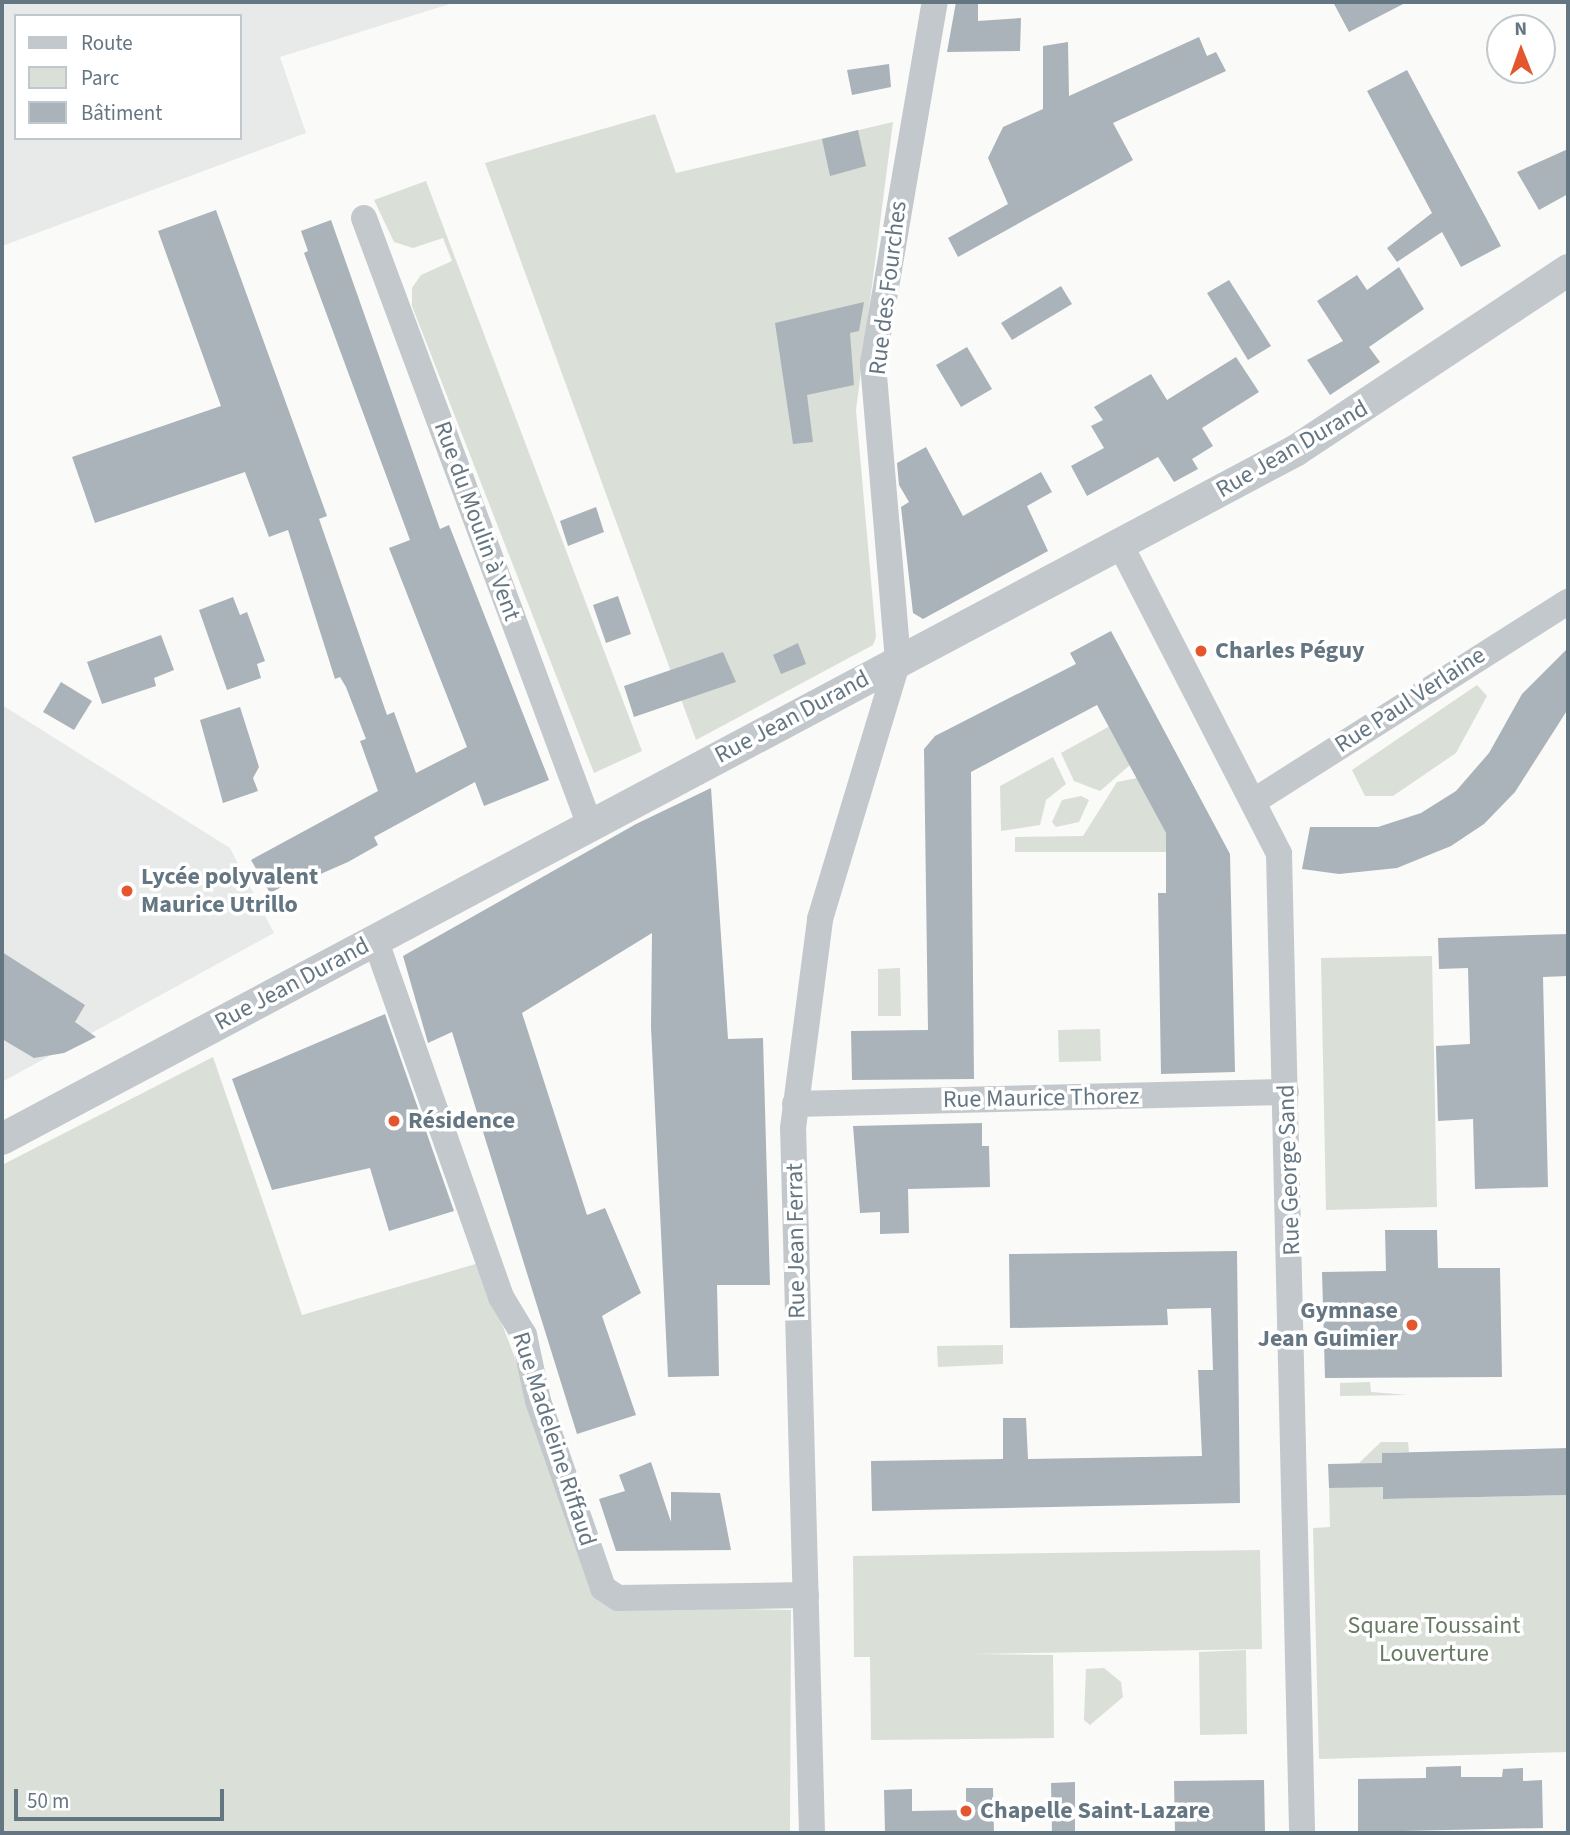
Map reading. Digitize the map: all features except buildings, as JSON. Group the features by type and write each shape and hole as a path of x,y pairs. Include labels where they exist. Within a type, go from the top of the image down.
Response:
{"street":[{"name":"Rue des Fourches","path":"898,661 873,363 935,2"},
{"name":"Rue du Moulin à Vent","path":"364,218 589,823"},
{"name":"Rue Jean Durand","path":"2,1139 589,823 1121,546 1296,451 1568,270"},
{"name":"Rue George Sand","path":"1121,546 1279,854 1302,1833"},
{"name":"Rue Paul Verlaine","path":"1254,801 1568,602"},
{"name":"Rue Jean Ferrat","path":"812,1833 795,1104 820,919 877,717 898,661"},
{"name":"Rue Madeleine Riffaud","path":"375,939 392,975 501,1297 524,1335 538,1401 603,1588 618,1598 806,1595"},
{"name":"Rue Maurice Thorez","path":"795,1104 1286,1092"}],"shaded area":[{"path":"2,2 456,2 280,57 306,133 2,246"},
{"name":"Lycée polyvalent Maurice Utrillo","path":"2,705 230,848 274,933 2,1082"}],"green space":[{"path":"655,114 676,173 893,122 856,410 876,637 873,645 696,740 485,163"},
{"path":"426,181 642,751 594,773 412,306 412,288 421,275 452,261 443,238 413,248 394,242 374,200"},
{"path":"1477,685 1487,696 1456,753 1393,796 1365,796 1352,770"},
{"path":"1110,726 1130,765 1100,791 1074,781 1061,753"},
{"path":"1053,757 1066,784 1046,800 1040,825 1001,831 1000,786"},
{"path":"1137,778 1166,833 1166,852 1015,852 1015,837 1083,836 1117,782"},
{"path":"1081,796 1089,800 1079,822 1056,827 1052,822 1062,800"},
{"path":"1432,956 1437,1207 1326,1210 1321,958"},
{"path":"900,968 901,1016 878,1016 878,969"},
{"path":"1100,1029 1101,1061 1059,1062 1058,1030"},
{"path":"213,1057 302,1315 479,1263 609,1607 791,1610 790,1833 2,1833 2,1165"},
{"path":"1003,1345 1003,1364 938,1367 937,1346"},
{"path":"1370,1382 1371,1392 1408,1395 1340,1396 1340,1383"},
{"name":"Square Toussaint Louverture","path":"1381,1442 1408,1442 1409,1452 1382,1453 1383,1499 1568,1495 1568,1752 1319,1759 1313,1528 1330,1527 1329,1488 1347,1487 1346,1464 1359,1463"},
{"path":"1260,1550 1262,1649 973,1654 1053,1655 1054,1738 871,1740 870,1657 854,1657 853,1556"},
{"path":"1246,1650 1247,1734 1200,1735 1199,1652"},
{"path":"1104,1668 1121,1682 1123,1697 1090,1725 1084,1720 1086,1669"}],"place":[{"name":"Charles Péguy","path":"1201,651"},
{"name":"Lycée polyvalent Maurice Utrillo","path":"127,891"},
{"name":"Résidence","path":"394,1121"},
{"name":"Gymnase Jean Guimier","path":"1412,1325"},
{"name":"Chapelle Saint-Lazare","path":"966,1811"}]}
